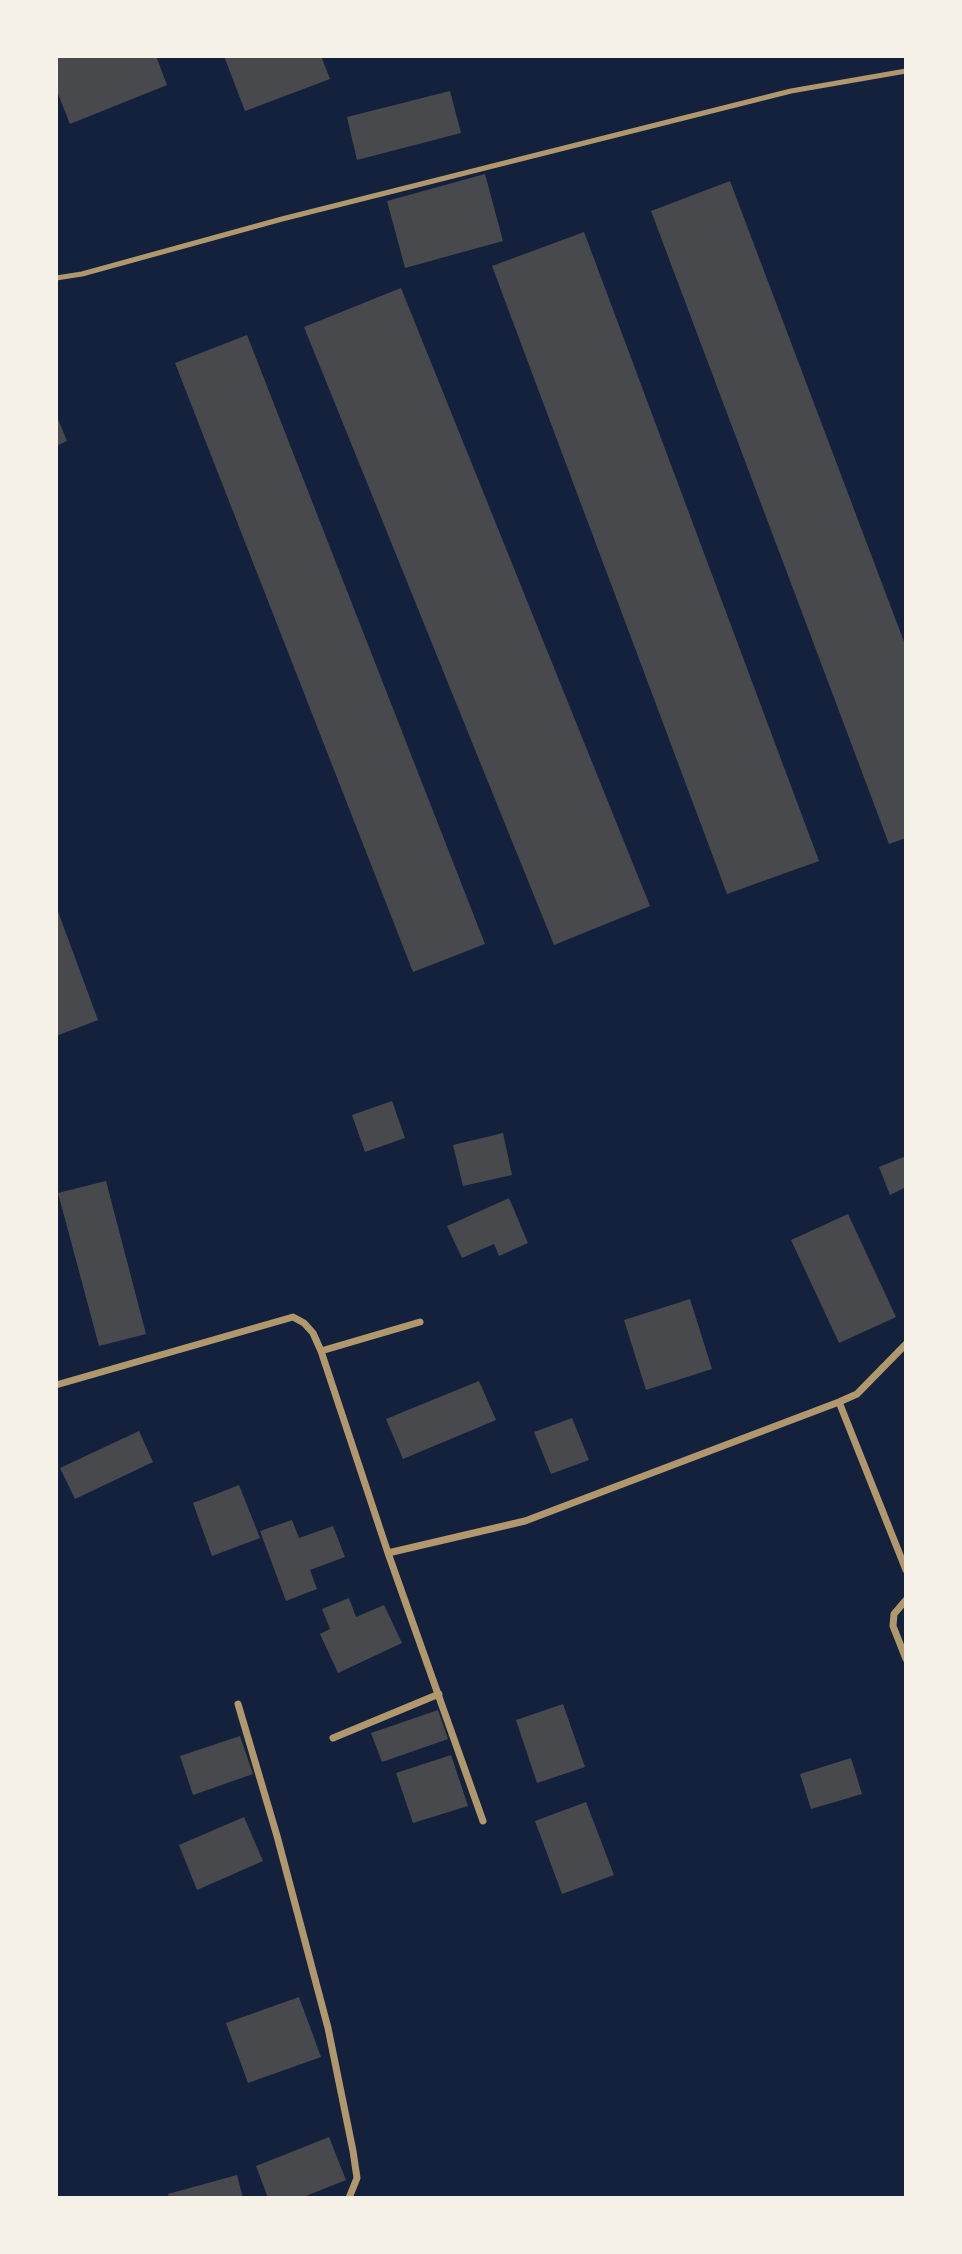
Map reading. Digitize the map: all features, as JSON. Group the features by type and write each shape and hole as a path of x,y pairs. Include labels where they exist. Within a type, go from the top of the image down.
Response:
{"street":[{"path":"56,1385 293,1317 304,1323 313,1333 320,1351 483,1821"},
{"path":"320,1351 420,1322"},
{"path":"388,1553 525,1521 839,1402 858,1394 906,1344"},
{"path":"839,1402 906,1570"},
{"path":"906,1600 894,1614 893,1626 906,1659"},
{"path":"333,1738 439,1694"},
{"path":"238,1704 277,1836 328,2028 354,2151 356,2178 349,2198"}],"lane":[{"path":"56,278 82,274 296,215 791,91 906,71"}],"building":[{"path":"56,56 156,56 167,85 70,124 56,89"},
{"path":"224,56 321,56 330,79 245,111"},
{"path":"450,91 461,133 357,160 347,117"},
{"path":"485,174 503,241 405,268 387,201"},
{"path":"730,181 906,647 906,838 889,844 651,211"},
{"path":"584,232 819,861 727,894 492,266"},
{"path":"401,288 650,906 554,945 304,327"},
{"path":"247,335 485,944 413,972 175,363"},
{"path":"56,414 67,441 56,446"},
{"path":"56,906 98,1020 56,1036"},
{"path":"392,1101 405,1138 365,1152 352,1115"},
{"path":"503,1133 512,1175 463,1186 453,1145"},
{"path":"906,1156 906,1187 890,1195 879,1167"},
{"path":"106,1181 146,1334 99,1346 58,1193"},
{"path":"509,1198 528,1243 499,1256 494,1244 462,1258 447,1226"},
{"path":"848,1214 896,1317 839,1343 791,1240"},
{"path":"690,1299 712,1369 646,1390 624,1320"},
{"path":"479,1381 496,1420 403,1459 386,1419"},
{"path":"572,1418 589,1460 551,1474 534,1432"},
{"path":"139,1431 153,1462 75,1499 60,1468"},
{"path":"239,1485 260,1538 212,1556 193,1503"},
{"path":"292,1520 299,1538 333,1526 345,1557 310,1570 317,1589 286,1601 260,1531"},
{"path":"349,1598 356,1617 384,1605 402,1643 338,1673 320,1634 330,1629 322,1609"},
{"path":"563,1704 585,1767 537,1783 516,1720"},
{"path":"438,1710 448,1739 382,1762 371,1733"},
{"path":"240,1736 253,1774 193,1795 180,1756"},
{"path":"451,1755 468,1806 413,1823 396,1773"},
{"path":"851,1758 862,1794 811,1809 800,1774"},
{"path":"586,1802 614,1875 562,1894 535,1821"},
{"path":"244,1817 263,1861 197,1890 179,1845"},
{"path":"299,1997 321,2057 248,2083 226,2023"},
{"path":"329,2137 346,2180 301,2198 268,2198 256,2166"},
{"path":"237,2175 243,2198 169,2198 168,2194"}]}
